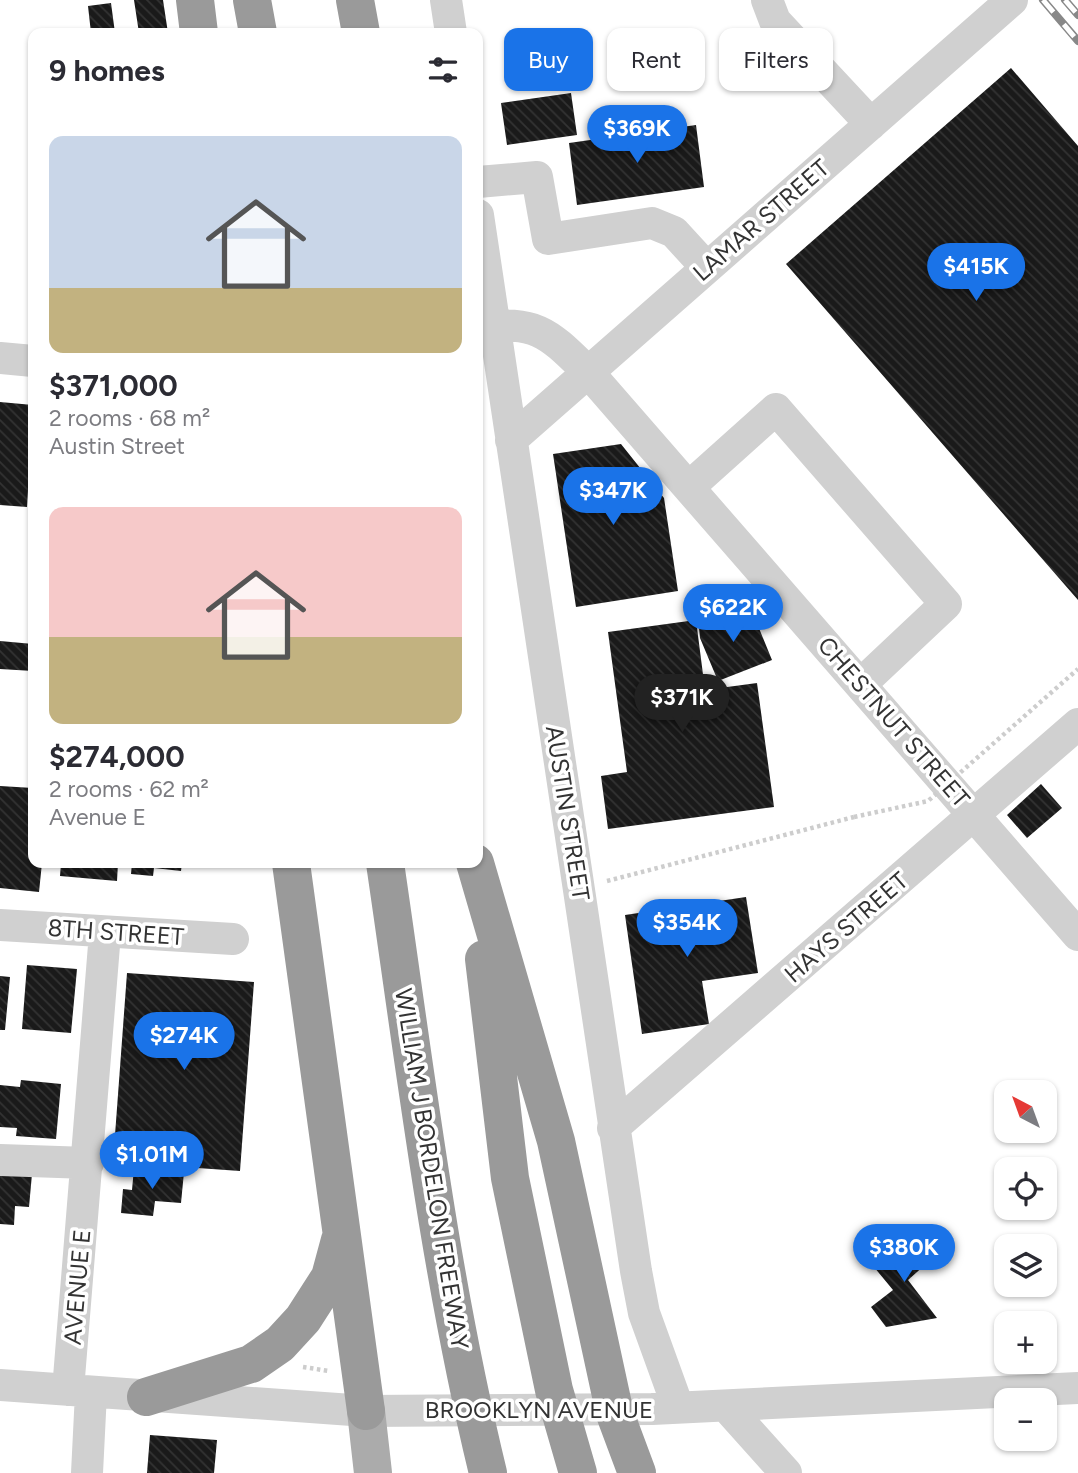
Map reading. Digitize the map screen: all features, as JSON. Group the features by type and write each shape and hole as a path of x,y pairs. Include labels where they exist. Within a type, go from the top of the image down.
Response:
{"highway":[{"path":"195,0 198,28"},
{"path":"252,0 257,28"},
{"path":"355,0 360,28"},
{"path":"292,868 366,1410"},
{"name":"WILLIAM J BORDELON FREEWAY","path":"386,868 435,1219 466,1381 488,1473"},
{"path":"474,868 510,1178 554,1390 578,1473"},
{"path":"474,868 556,1141 615,1414 637,1473"},
{"path":"146,1397 251,1364 280,1344 303,1319 330,1277 342,1231"}],"main road":[{"path":"366,1410 373,1473"}],"street":[{"path":"446,0 450,28"},
{"path":"767,0 775,21 871,124"},
{"name":"LAMAR STREET","path":"510,440 1012,0"},
{"path":"483,182 537,177 548,239 652,223 674,232 707,268"},
{"name":"AUSTIN STREET","path":"483,284 486,326 510,440 580,888 613,1128 644,1313 678,1408"},
{"name":"CHESTNUT STREET","path":"486,326 528,325 553,338 587,372 1078,935"},
{"path":"0,358 28,361"},
{"path":"690,487 776,409 946,604 861,684"},
{"name":"HAYS STREET","path":"613,1128 1078,724"},
{"name":"8TH STREET","path":"0,925 233,939"},
{"name":"AVENUE E","path":"87,1473 80,1391 88,1163 105,933"},
{"path":"0,1160 88,1163"},
{"name":"BROOKLYN AVENUE","path":"0,1385 366,1410 678,1408 1078,1388"},
{"path":"726,1406 786,1473"}],"path":[{"path":"595,884 854,817 928,801 1078,670"}],"building":[{"path":"134,0 163,0 167,28 138,28"},
{"path":"111,3 114,28 90,28 88,6"},
{"path":"1011,68 1078,146 1078,600 786,264"},
{"path":"571,93 577,135 507,145 501,103"},
{"path":"696,125 704,187 577,205 569,143"},
{"path":"0,402 28,405 27,507 0,505"},
{"path":"621,444 664,498 678,591 576,607 553,454"},
{"path":"742,612 743,620 754,616 772,660 718,681 700,638 698,618"},
{"path":"696,620 705,690 757,683 774,807 608,829 601,776 627,772 608,632"},
{"path":"0,641 28,644 28,671 0,669"},
{"path":"1041,784 1062,808 1027,838 1007,815"},
{"path":"0,786 28,788 28,868 41,868 39,892 0,888"},
{"path":"61,868 118,868 117,881 60,876"},
{"path":"132,868 154,868 153,876 131,874"},
{"path":"154,868 181,868 181,871"},
{"path":"746,897 758,973 702,981 709,1024 642,1034 625,915"},
{"path":"27,965 77,969 71,1033 22,1029"},
{"path":"127,973 254,982 240,1171 113,1162"},
{"path":"0,976 10,977 5,1030 0,1030"},
{"path":"21,1080 61,1084 56,1139 16,1136 17,1128 0,1127 0,1085 20,1087"},
{"path":"134,1168 184,1172 181,1203 155,1201 153,1216 121,1213 123,1189 132,1190"},
{"path":"0,1171 32,1174 29,1207 15,1206 14,1225 0,1224"},
{"path":"914,1232 935,1256 908,1280 937,1318 886,1327 871,1307 893,1290 874,1267"},
{"path":"150,1435 217,1440 214,1473 147,1473"}],"railway":[{"path":"1043,0 1078,41"},
{"path":"1065,0 1078,15"}]}
